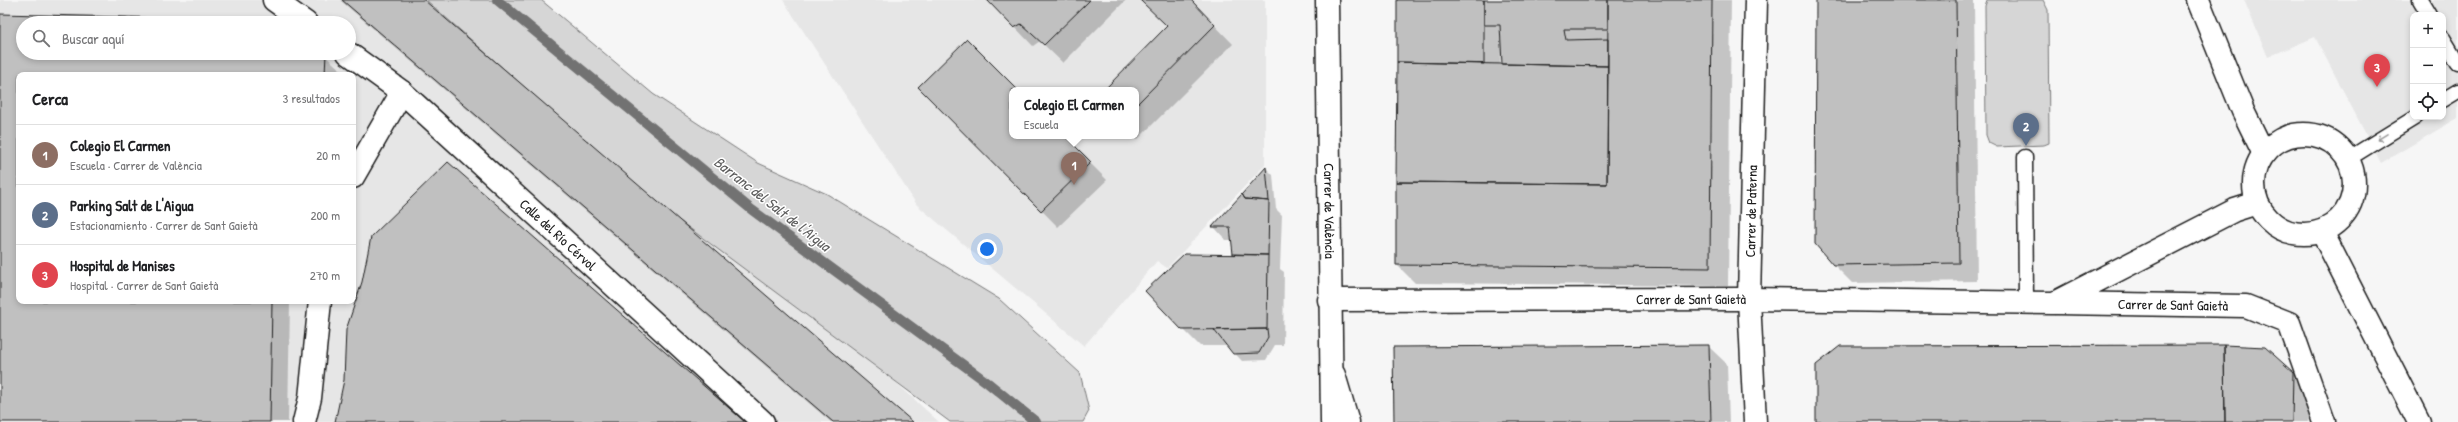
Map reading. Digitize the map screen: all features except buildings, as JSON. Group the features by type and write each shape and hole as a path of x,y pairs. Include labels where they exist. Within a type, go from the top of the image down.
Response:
{"street":[{"path":"274,0 296,16"},
{"name":"Carrer de València","path":"1327,0 1329,300 1332,366 1332,422"},
{"name":"Carrer de Paterna","path":"1755,422 1749,299 1756,0"},
{"path":"2198,0 2243,111 2264,154"},
{"name":"Calle del Río Cérvol","path":"356,59 402,92 763,422"},
{"path":"356,172 402,92"},
{"path":"2307,134 2323,138 2337,146 2348,159 2354,175 2352,198 2348,210 2337,223 2322,232 2302,236 2284,231 2268,219 2257,203 2253,186 2256,169 2264,154 2276,142 2291,136 2307,134"},
{"name":"Carrer de Sant Gaietà","path":"2054,303 2235,210 2257,203"},
{"path":"2322,232 2419,422"},
{"name":"Carrer de Sant Gaietà","path":"1329,300 1749,299 2246,306 2289,323 2324,422"},
{"path":"304,422 310,398 320,304"},
{"path":"1332,366 1348,422"}],"lane":[{"path":"2420,0 2427,12"},
{"path":"2446,43 2458,63"},
{"path":"2446,98 2458,91"},
{"path":"2348,159 2411,120"},
{"path":"2026,157 2026,303"}],"shaded area":[{"path":"0,0 479,0 939,422 0,422"},
{"path":"426,0 541,0 653,94 758,163 827,194 999,299 1080,373 1089,411 1083,422 950,422 653,201"},
{"path":"783,0 1265,0 1265,165 1167,268 1157,261 1084,346 917,205"},
{"path":"1987,0 2043,0 2048,10 2049,143 2044,145 1997,147 1989,143 1986,135 1985,6"},
{"path":"2244,0 2458,0 2458,118 2381,163 2315,37 2268,57"}],"waterway":[{"name":"Barranc del Salt de l'Aigua","path":"497,0 752,210 988,383 1036,422"}],"place":[{"name":"Hospital de Manises","path":"2377,87"},
{"name":"Parking Salt de L'Aigua","path":"2026,146"},
{"name":"Colegio El Carmen","path":"1074,185"}]}
